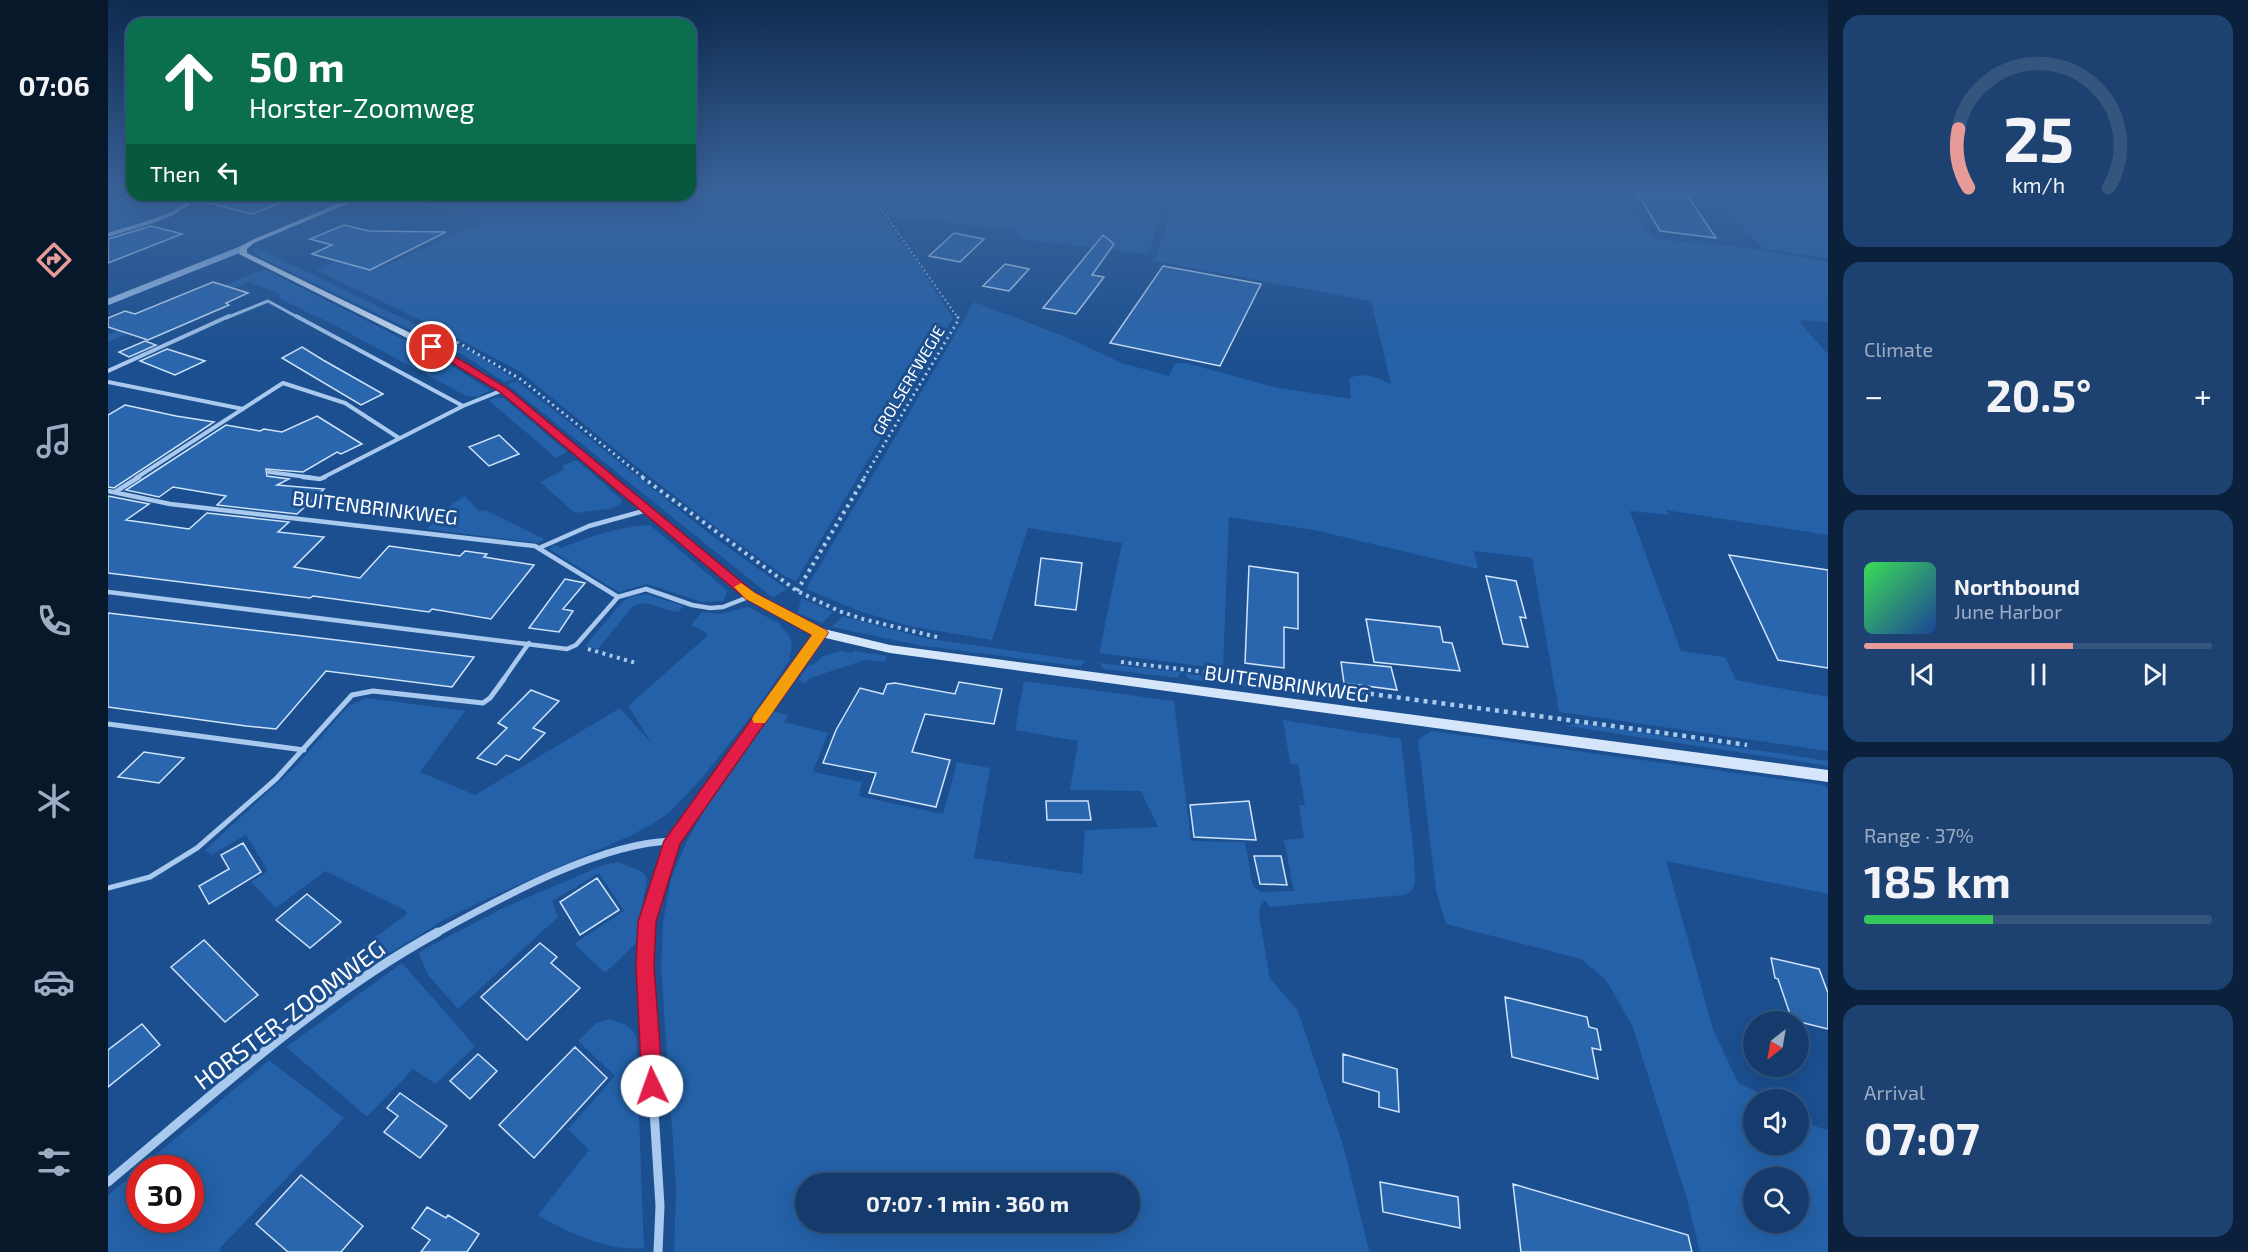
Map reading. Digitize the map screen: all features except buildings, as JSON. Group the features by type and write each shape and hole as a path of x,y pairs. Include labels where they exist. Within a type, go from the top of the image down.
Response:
{"main road":[{"name":"BUITENBRINKWEG","path":"244,248 246,256 432,347 503,390 751,596 821,633 890,649 1828,776"}],"street":[{"path":"108,302 228,252 244,248"},
{"path":"658,1252 660,1206 645,967 647,922 673,841 821,633"},
{"name":"HORSTER-ZOOMWEG","path":"108,1182 206,1099 322,1007 367,975 426,939 466,916 568,869 643,842 673,841"}],"lane":[{"path":"108,371 249,307 268,301 463,406"},
{"path":"108,382 243,409"},
{"path":"115,492 283,383 345,403 399,438"},
{"name":"BUITENBRINKWEG","path":"269,472 320,479 463,406 503,390"},
{"name":"BUITENBRINKWEG","path":"108,491 170,504 539,548 618,597"},
{"path":"539,548 590,526 648,509"},
{"path":"108,592 567,649 576,645 618,597 636,590 645,589 699,606 714,608 751,596"},
{"path":"108,888 150,877 197,848 276,779 346,700 362,692 373,691 483,703 490,698 529,644"},
{"path":"108,724 304,750"}],"path":[{"name":"GROLSERFWEGJE","path":"908,247 959,319 797,591 839,611 863,619 946,639"},
{"path":"576,645 636,663"},
{"name":"BUITENBRINKWEG","path":"1114,661 1565,718 1748,745"}],"shaded area":[{"path":"426,247 906,247 953,318 796,581 786,577 718,529 633,464 519,371 435,327 316,270 344,258 380,268"},
{"path":"1092,247 1150,247 1148,254"},
{"path":"1159,247 1743,247 1828,262 1828,322 1802,320 1799,322 1828,354 1828,535 1665,510 1670,515 1630,511 1681,651 1725,657 1736,680 1828,697 1828,751 1559,712 1532,558 1474,551 1478,569 1314,530 1229,517 1223,669 1099,653 1122,543 1028,528 992,640 909,626 859,611 806,589 974,302 1066,337 1122,363 1169,376 1175,363 1186,363 1274,387 1351,399 1349,378 1366,375 1391,384 1371,301 1154,261"},
{"path":"1763,247 1828,247 1828,258"},
{"path":"257,248 473,352 514,379 504,382 463,355 253,254 253,249"},
{"path":"264,269 438,357 490,390 478,397 466,396 330,323 278,298 280,295 277,292 248,282 108,342 108,335"},
{"path":"517,381 711,535 787,589 774,597 768,594 507,384"},
{"path":"504,398 567,452 556,458 488,400"},
{"path":"578,461 622,500 620,504 609,509 575,513 540,482 565,469 562,466"},
{"path":"465,496 479,511 485,510 544,539 538,543 427,529 451,505"},
{"path":"650,525 728,591 723,601 702,602 647,584 619,592 549,549 555,545 561,548 616,530"},
{"path":"646,594 684,606 678,612 643,603 637,604 632,607 598,649 585,646 623,601"},
{"path":"801,598 833,612 822,623 798,613"},
{"path":"748,607 781,624 779,626 791,640 792,648 789,657 791,658 755,711 703,777 672,810 632,835 442,921 351,977 343,965 345,959 407,914 405,910 325,871 276,908 251,882 268,871 246,835 211,855 205,850 296,766 348,706 367,698 465,711 420,772 475,795 620,708 653,745 628,706 706,637 707,633 691,625 702,612 719,614"},
{"path":"843,616 924,638 1085,661 1081,666 1076,666 918,645 832,627"},
{"path":"841,651 887,656 885,662 865,660 810,678 804,684 798,680 810,664 813,665 823,656"},
{"path":"1099,663 1181,672 1178,678 1104,669"},
{"path":"1185,673 1291,689 1284,692 1188,679"},
{"path":"1024,681 1174,701 1191,841 1245,842 1253,886 1261,892 1294,891 1284,840 1304,838 1299,805 1305,805 1298,765 1290,763 1283,720 1401,739 1414,855 1415,882 1412,891 1404,895 1270,907 1265,900 1260,907 1259,915 1270,979 1298,1011 1344,1148 1369,1251 1372,1252 674,1252 676,1187 661,967 663,923 671,879 686,843 708,803 773,711 788,715 784,722 828,733 813,772 862,782 859,796 943,814 957,762 990,768 974,858 1082,874 1085,830 1158,827 1141,791 1070,790 1078,741 1015,730"},
{"path":"1579,723 1828,761 1828,766 1567,726"},
{"path":"1431,731 1824,785 1828,789 1828,894 1666,861 1713,1029 1738,1083 1751,1089 1743,1089 1743,1155 1809,1155 1809,1117 1813,1126 1828,1130 1828,1252 1700,1252 1687,1199 1632,1025 1606,980 1581,959 1446,924 1436,891 1418,740"},
{"path":"618,862 641,871 647,878 636,943 605,973 574,944 624,911 599,873 552,901 558,917 458,1009 428,975 419,954 423,950 503,908 604,865"},
{"path":"402,963 475,1046 436,1084 413,1069 367,1117 286,1047"},
{"path":"610,1019 628,1027 636,1036 644,1248 603,1244 575,1234 538,1215 589,1150 568,1129 615,1076 578,1041 596,1023"},
{"path":"269,1060 344,1118 219,1249 221,1252 108,1252 108,1195 126,1180 126,1233 204,1233 204,1155 156,1155"}],"slow traffic":[{"path":"741,587 751,596 821,633 760,719"}],"route":[{"path":"432,347 459,361 503,390 751,596 821,633 673,841 647,922 645,967 652,1086"}]}
